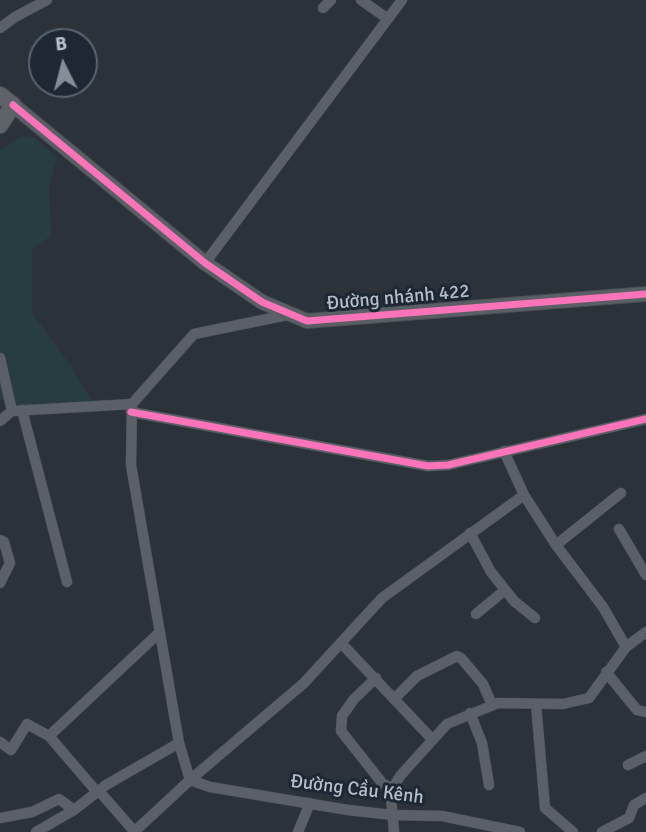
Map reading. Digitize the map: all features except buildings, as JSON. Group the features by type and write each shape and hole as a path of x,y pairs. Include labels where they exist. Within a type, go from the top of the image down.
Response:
{"main road":[{"path":"0,95 13,105 0,125"}],"street":[{"path":"0,28 47,0"},
{"path":"361,0 388,19"},
{"path":"205,262 402,0"},
{"name":"Đường nhánh 422","path":"13,105 205,262 262,302 307,321 646,294"},
{"path":"190,779 179,743 131,465 132,408 194,334 292,314"},
{"path":"0,358 67,582"},
{"path":"0,421 17,411 132,408 428,466 448,465 646,419"},
{"path":"504,452 524,495 556,545 603,607 626,647"},
{"path":"556,545 621,493"},
{"path":"0,742 11,750 27,724 49,736 134,832 190,779 304,683 382,598 524,495"},
{"path":"619,529 646,575"},
{"path":"470,533 491,572 514,601 535,618"},
{"path":"0,540 4,542 10,563 0,583"},
{"path":"475,614 505,590"},
{"path":"49,736 160,632"},
{"path":"394,832 391,796 393,789 400,776 447,724 498,703 563,704 589,698 626,647 646,632"},
{"path":"341,643 432,739"},
{"path":"395,698 417,676 457,656 483,684 492,705"},
{"path":"606,672 637,710 646,712"},
{"path":"376,678 354,699 342,716 341,731 383,784 393,789"},
{"path":"536,704 545,807 573,832"},
{"path":"470,713 482,743 489,785"},
{"path":"36,832 179,743"},
{"path":"628,765 646,756"},
{"name":"Đường Cầu Kênh","path":"190,779 210,787 393,815 442,816 520,832"},
{"path":"602,832 629,818 634,805 646,798"},
{"path":"0,818 32,812 59,799 74,810"},
{"path":"298,832 310,803"}],"green space":[{"path":"23,136 34,137 57,157 49,186 51,236 32,249 32,313 71,366 93,403 30,407 0,399 0,150"}],"cycle path":[{"path":"13,105 205,263 262,302 307,321 646,294"},
{"path":"131,412 428,466 448,465 646,419"}]}
